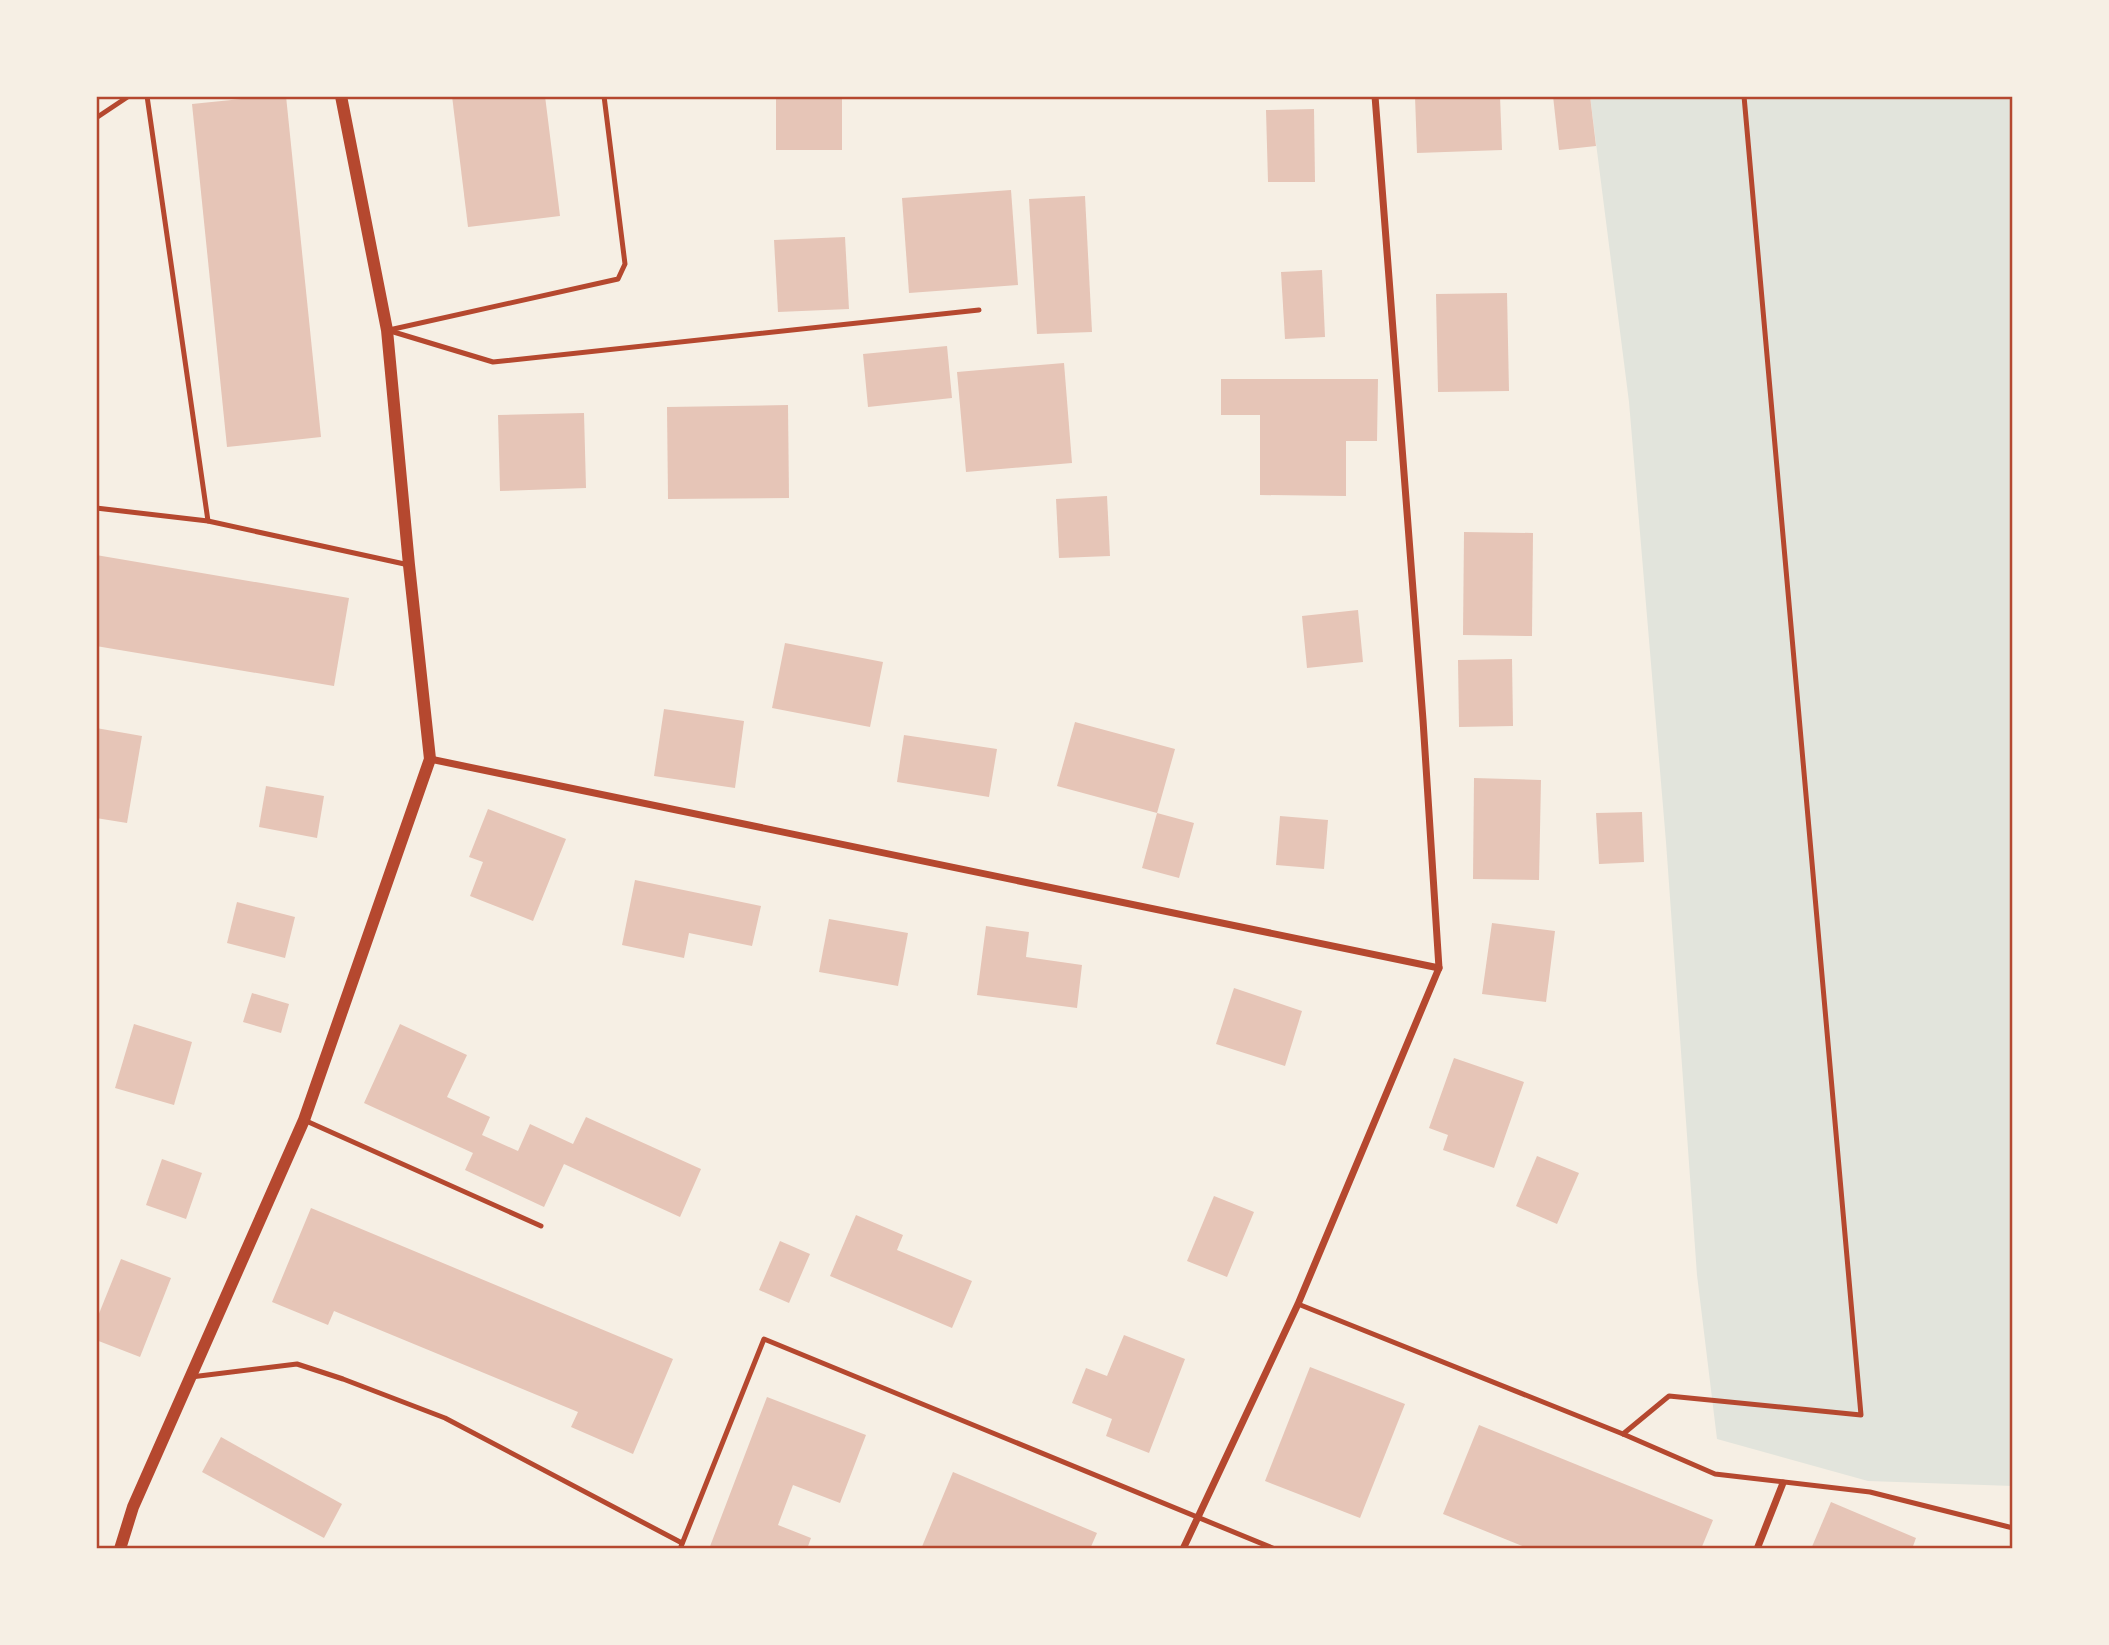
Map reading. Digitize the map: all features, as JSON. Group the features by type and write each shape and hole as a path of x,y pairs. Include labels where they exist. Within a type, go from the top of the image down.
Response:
{"street":[{"path":"120,1549 133,1507 188,1378 303,1120 430,759 387,330 341,96"},
{"path":"1183,1549 1298,1304 1439,968 1423,720 1375,96"},
{"path":"430,759 1439,968"},
{"path":"1757,1549 1783,1483"}],"lane":[{"path":"96,118 129,96"},
{"path":"147,96 208,521"},
{"path":"387,330 618,279 625,264 604,96"},
{"path":"1623,1434 1670,1396 1861,1415 1744,96"},
{"path":"387,330 494,362 978,310"},
{"path":"96,508 208,521 409,565"},
{"path":"303,1120 541,1226"},
{"path":"1298,1304 1623,1434 1715,1474 1870,1492 2013,1528"},
{"path":"188,1378 297,1364 343,1378 446,1418 681,1546 764,1339 1275,1549"}],"shaded area":[{"path":"1590,96 2013,96 2013,1486 1868,1481 1717,1439 1697,1275 1666,842 1629,402"}],"building":[{"path":"286,96 321,437 227,447 192,104"},
{"path":"452,96 545,96 560,216 468,227"},
{"path":"776,96 842,96 842,150 776,150"},
{"path":"1415,96 1500,96 1502,150 1417,153"},
{"path":"1553,96 1590,96 1596,146 1559,150"},
{"path":"1314,109 1315,182 1268,182 1266,110"},
{"path":"1011,190 1018,285 909,293 902,198"},
{"path":"1085,196 1092,332 1037,334 1029,199"},
{"path":"845,237 849,309 778,312 774,240"},
{"path":"1322,270 1325,337 1285,339 1281,272"},
{"path":"1507,293 1509,391 1438,392 1436,294"},
{"path":"947,346 952,398 868,407 863,354"},
{"path":"1064,363 1072,463 966,472 957,372"},
{"path":"1221,379 1378,379 1377,441 1346,441 1346,496 1260,495 1260,415 1221,415"},
{"path":"788,405 789,498 668,499 667,407"},
{"path":"584,413 586,488 500,491 498,415"},
{"path":"1107,496 1110,556 1059,558 1056,499"},
{"path":"1464,532 1533,533 1532,636 1463,635"},
{"path":"96,555 349,598 334,686 96,646"},
{"path":"1358,610 1363,662 1307,668 1302,616"},
{"path":"785,643 883,662 870,727 772,708"},
{"path":"1512,659 1513,726 1459,727 1458,660"},
{"path":"664,709 744,721 735,788 654,776"},
{"path":"1075,722 1175,749 1157,813 1057,786"},
{"path":"96,728 142,736 127,823 96,818"},
{"path":"904,735 997,749 989,797 897,782"},
{"path":"1474,778 1541,780 1539,880 1473,879"},
{"path":"266,786 324,796 317,838 259,827"},
{"path":"488,809 566,839 533,921 470,896 483,862 469,857"},
{"path":"1642,812 1644,862 1599,864 1596,813"},
{"path":"1157,813 1194,823 1179,878 1142,868"},
{"path":"1280,816 1328,820 1324,869 1276,865"},
{"path":"635,880 761,906 752,946 689,933 684,958 622,945"},
{"path":"237,902 295,917 285,958 227,943"},
{"path":"829,919 908,933 898,986 819,972"},
{"path":"1492,923 1555,931 1546,1002 1482,994"},
{"path":"986,926 1029,932 1026,957 1082,965 1077,1008 977,995"},
{"path":"1234,988 1302,1011 1285,1066 1216,1044"},
{"path":"252,993 289,1004 281,1033 243,1022"},
{"path":"134,1024 192,1042 174,1105 115,1088"},
{"path":"400,1024 467,1055 447,1097 490,1117 482,1135 518,1151 530,1124 573,1144 586,1117 701,1169 680,1217 564,1164 544,1207 465,1170 473,1153 364,1103"},
{"path":"1454,1058 1524,1082 1494,1168 1443,1150 1448,1135 1429,1128"},
{"path":"1537,1156 1579,1173 1557,1224 1516,1206"},
{"path":"162,1159 202,1173 186,1219 146,1205"},
{"path":"1214,1196 1254,1212 1227,1277 1187,1261"},
{"path":"311,1208 673,1359 633,1454 571,1427 578,1412 334,1311 328,1325 272,1302"},
{"path":"856,1215 903,1235 897,1250 972,1281 952,1328 830,1276"},
{"path":"780,1241 810,1254 789,1303 759,1290"},
{"path":"121,1259 171,1278 140,1357 96,1340 96,1321"},
{"path":"1124,1335 1185,1359 1149,1453 1106,1436 1112,1419 1072,1403 1086,1368 1107,1376"},
{"path":"1310,1367 1405,1404 1360,1518 1265,1481"},
{"path":"767,1397 866,1435 840,1503 793,1485 778,1525 811,1538 807,1549 709,1549"},
{"path":"1479,1425 1713,1520 1701,1549 1530,1549 1443,1514"},
{"path":"221,1437 342,1504 324,1538 202,1472"},
{"path":"953,1472 1097,1533 1090,1549 921,1549"},
{"path":"1831,1502 1916,1538 1912,1549 1811,1549"}]}
